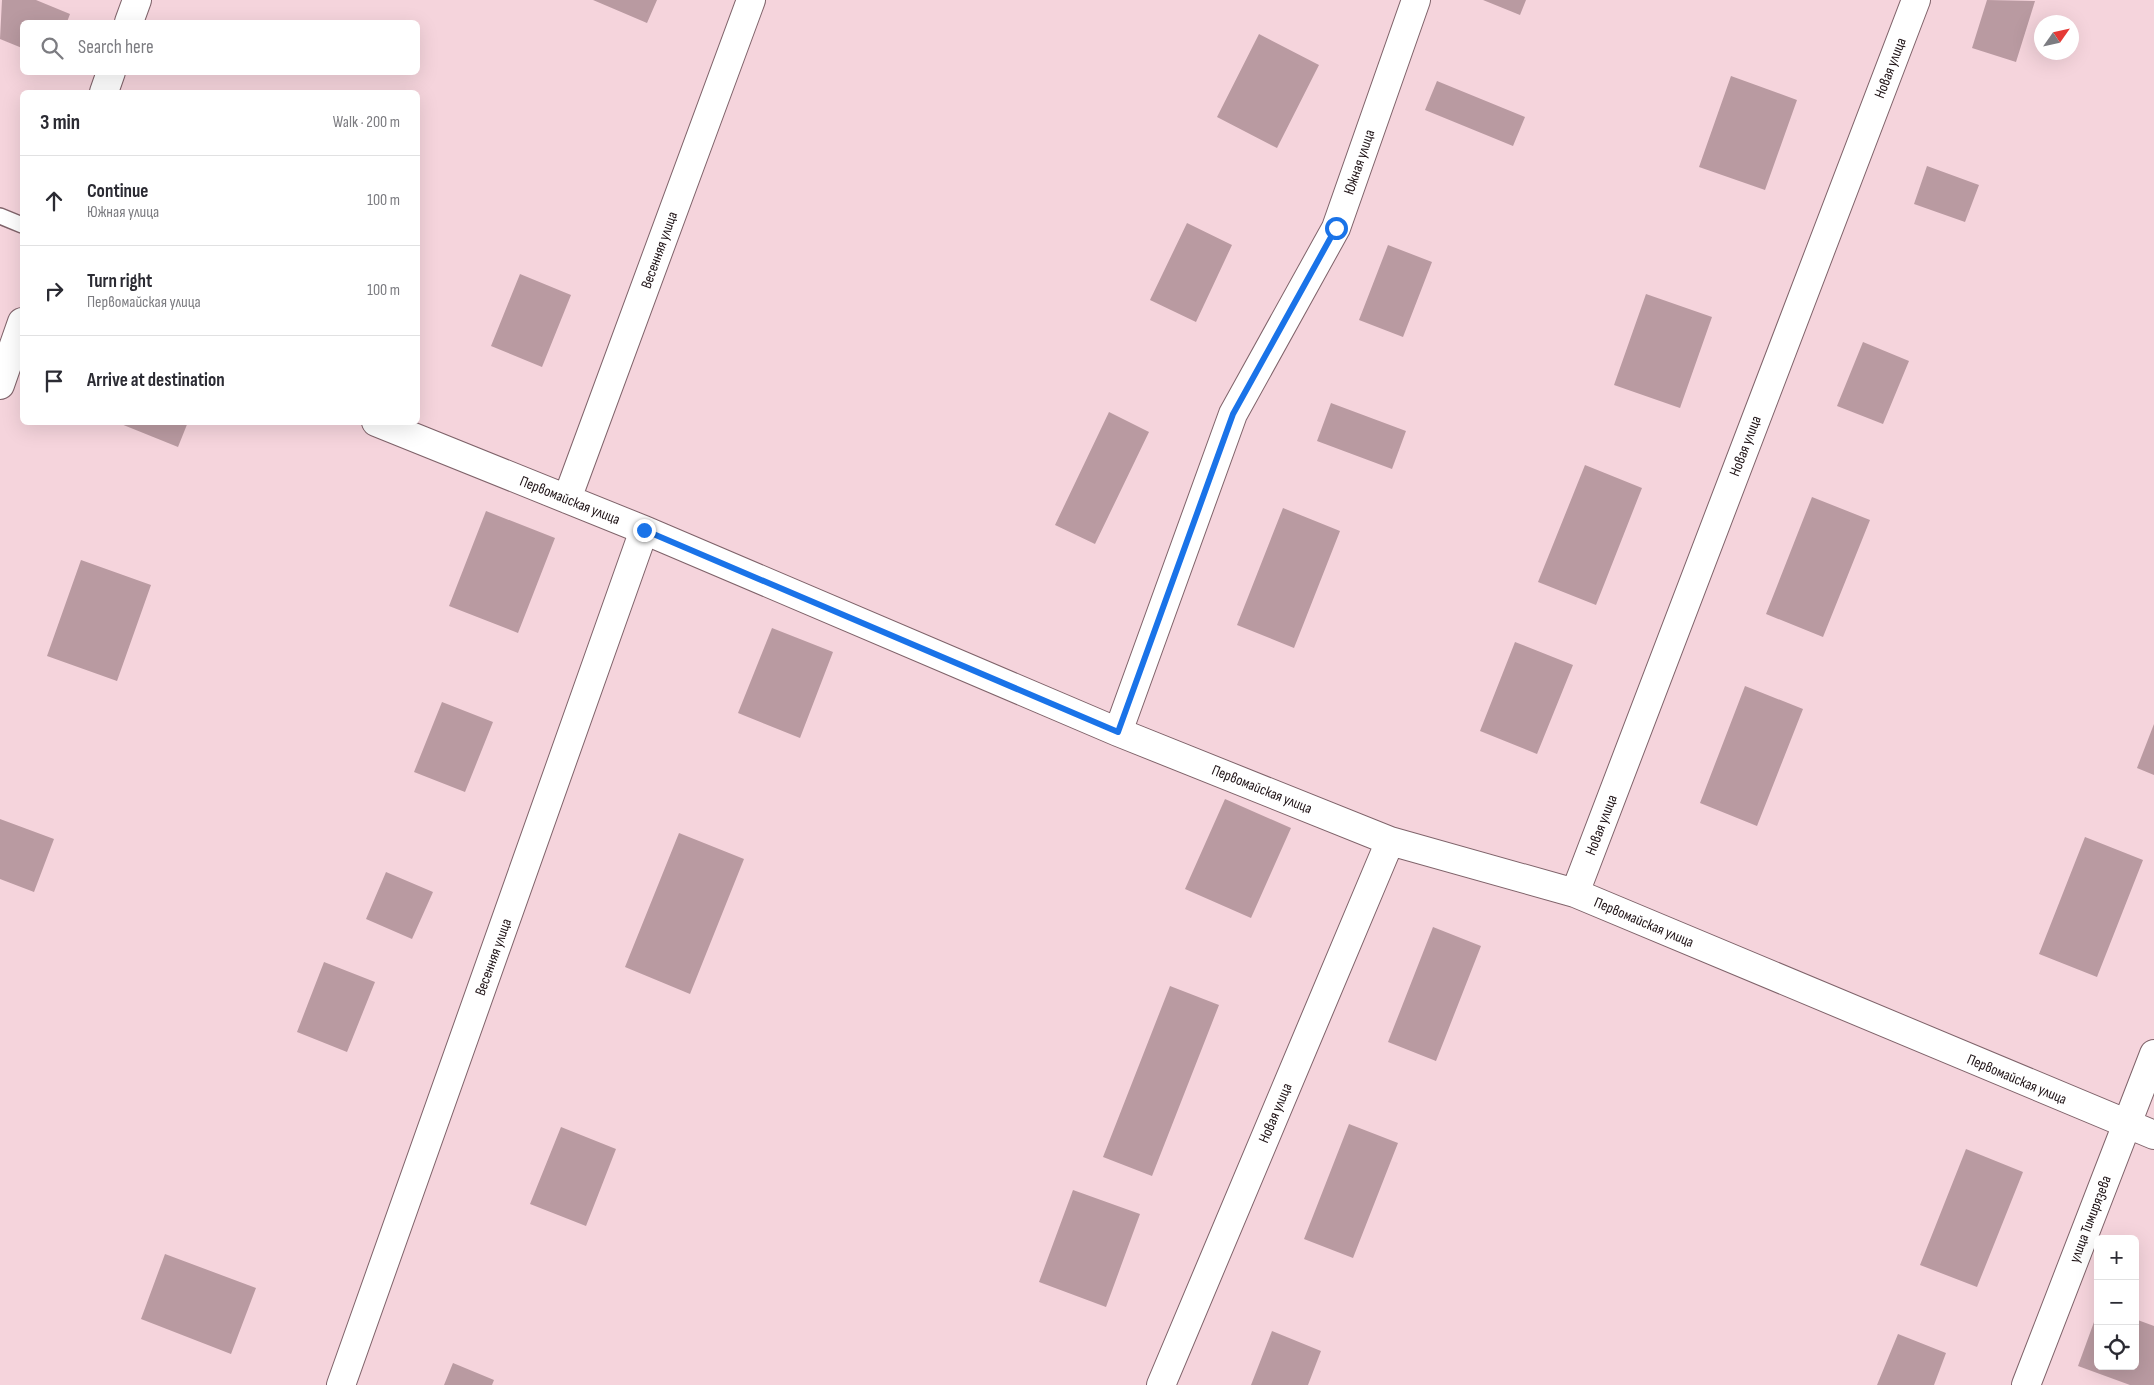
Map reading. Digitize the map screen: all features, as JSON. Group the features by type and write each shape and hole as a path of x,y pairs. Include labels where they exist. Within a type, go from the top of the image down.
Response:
{"street":[{"path":"130,20 137,0"},
{"name":"Весенняя улица","path":"568,499 752,0"},
{"name":"Южная улица","path":"1118,732 1233,414 1336,228 1416,0"},
{"name":"Новая улица","path":"1575,893 1916,0"},
{"path":"105,90 110,75"},
{"path":"0,385 20,328"},
{"name":"Первомайская улица","path":"383,425 644,530 1118,732 1390,841 1575,893 2154,1135"},
{"name":"Весенняя улица","path":"341,1385 644,530"},
{"name":"Новая улица","path":"1161,1385 1390,841"},
{"name":"улица Тимирязева","path":"2026,1385 2154,1054"}],"lane":[{"path":"0,216 20,224"}],"building":[{"path":"2,0 36,0 70,14 68,20 20,20 20,47 0,39"},
{"path":"593,0 657,0 647,23"},
{"path":"1483,0 1526,0 1520,15"},
{"path":"1987,0 2035,1 2016,62 1972,48"},
{"path":"1259,34 1319,65 1277,148 1217,117"},
{"path":"1731,76 1797,100 1765,190 1699,167"},
{"path":"1437,81 1525,117 1513,146 1425,110"},
{"path":"1927,166 1979,185 1965,222 1914,204"},
{"path":"1187,223 1232,245 1196,322 1150,300"},
{"path":"1388,245 1432,262 1403,337 1359,320"},
{"path":"520,274 571,295 542,367 491,346"},
{"path":"1646,294 1712,317 1680,408 1614,385"},
{"path":"1863,342 1909,361 1883,424 1837,406"},
{"path":"1331,403 1406,431 1392,469 1317,441"},
{"path":"1109,412 1149,432 1095,544 1055,525"},
{"path":"123,425 187,425 178,447"},
{"path":"1585,465 1642,488 1596,605 1538,582"},
{"path":"1812,497 1870,520 1823,637 1766,614"},
{"path":"1283,508 1340,531 1294,648 1237,625"},
{"path":"486,511 555,538 518,633 449,606"},
{"path":"81,560 151,585 117,681 47,656"},
{"path":"772,628 833,652 800,738 738,713"},
{"path":"1515,642 1573,665 1537,754 1480,731"},
{"path":"1745,686 1803,709 1757,826 1700,803"},
{"path":"442,702 493,722 465,792 414,772"},
{"path":"2154,724 2154,775 2137,768"},
{"path":"1225,799 1291,828 1251,918 1185,889"},
{"path":"0,819 54,839 34,892 0,879"},
{"path":"679,833 744,859 690,994 625,967"},
{"path":"2085,837 2143,860 2097,977 2039,954"},
{"path":"386,872 433,892 412,939 366,919"},
{"path":"1433,927 1481,946 1436,1061 1388,1042"},
{"path":"324,962 375,982 347,1052 297,1032"},
{"path":"1170,986 1219,1005 1152,1176 1103,1157"},
{"path":"1349,1124 1398,1143 1353,1258 1304,1239"},
{"path":"561,1127 616,1149 586,1226 530,1204"},
{"path":"1966,1149 2023,1172 1977,1287 1920,1265"},
{"path":"1073,1190 1140,1214 1106,1307 1039,1282"},
{"path":"165,1254 256,1288 231,1354 141,1319"},
{"path":"2139,1320 2154,1326 2154,1385 2130,1385 2078,1366 2094,1322 2094,1370 2139,1370"},
{"path":"1272,1331 1321,1351 1308,1385 1251,1385"},
{"path":"1898,1334 1946,1353 1934,1385 1877,1385"},
{"path":"453,1363 494,1380 492,1385 444,1385"}],"route":[{"path":"644,530 1118,732 1233,414 1336,228"}]}
